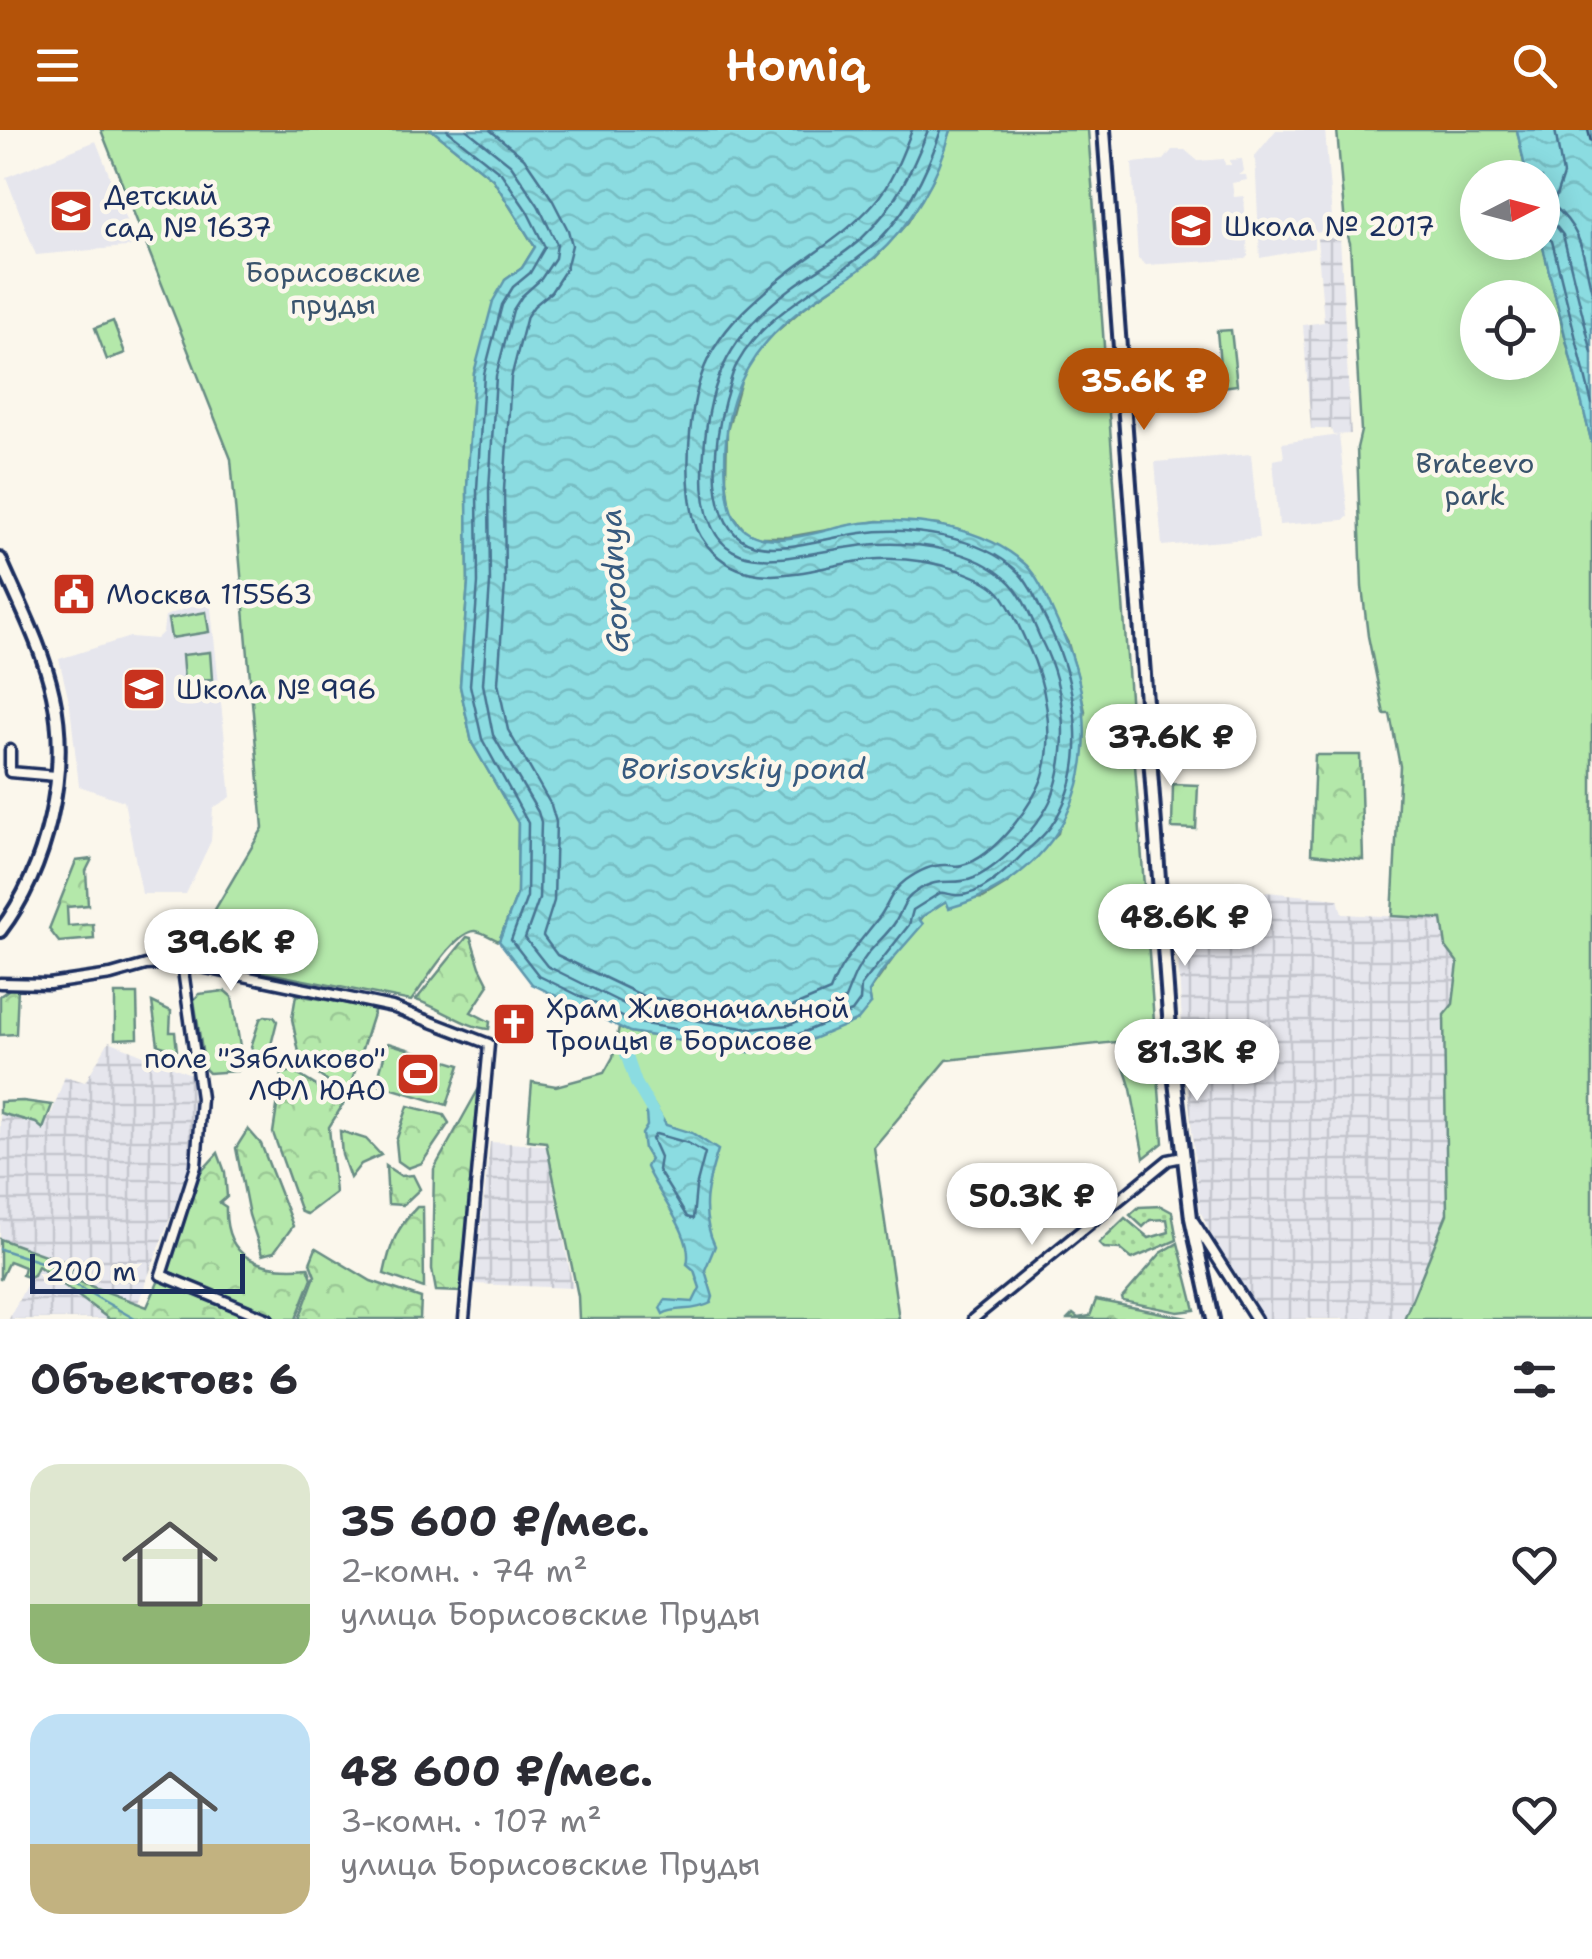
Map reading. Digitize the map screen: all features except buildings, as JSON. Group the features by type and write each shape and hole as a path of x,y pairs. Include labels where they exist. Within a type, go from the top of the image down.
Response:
{"main road":[{"path":"1104,130 1157,874 1182,1157 1213,1319"},
{"path":"0,559 42,656 52,691 58,742 48,826 31,878 0,930"}],"street":[{"path":"10,750 10,772 56,776"},
{"path":"0,983 49,984 111,975 146,965 182,963 392,1007 489,1044 464,1319"},
{"path":"182,963 201,1098 196,1166 161,1275 268,1319"},
{"path":"973,1319 1168,1160 1182,1157"},
{"path":"1192,1218 1256,1319"},
{"path":"1200,1261 1208,1260 1226,1277"},
{"path":"1204,1279 1226,1277"}],"shaded area":[{"path":"1276,130 1325,130 1333,231 1314,233 1314,248 1260,258 1255,156"},
{"name":"Детский сад № 1637","path":"96,141 137,246 36,255 6,177"},
{"name":"Школа № 2017","path":"1172,150 1185,150 1198,161 1224,159 1225,165 1231,165 1230,160 1242,159 1244,171 1238,175 1246,175 1247,180 1232,183 1234,197 1244,196 1248,256 1245,259 1146,265 1138,259 1132,163 1164,160"},
{"path":"1340,237 1351,434 1333,435 1331,429 1311,429 1303,325 1324,322 1317,238"},
{"path":"1339,435 1348,517 1279,525 1273,460 1284,458 1282,443"},
{"path":"1251,454 1259,538 1162,546 1155,462"},
{"name":"Школа № 996","path":"210,600 231,797 213,808 211,841 186,894 142,894 124,801 79,786 70,706 59,659 130,637 156,639 163,632 165,616"},
{"path":"1174,883 1338,899 1342,914 1443,919 1446,947 1458,962 1453,1004 1444,1015 1447,1214 1404,1319 1264,1319 1225,1263 1200,1211 1183,1041"},
{"path":"109,1041 193,1075 196,1099 191,1163 138,1303 69,1278 74,1264 0,1238 0,1105 50,1118 65,1076 85,1082"},
{"path":"490,1142 546,1145 573,1288 475,1284"},
{"path":"48,1268 116,1319 9,1319 34,1270"}],"green space":[{"name":"Борисовские пруды","path":"101,130 432,130 493,179 535,247 522,268 505,280 474,373 467,489 468,582 460,686 472,743 518,822 517,895 499,941 476,931 459,939 411,1001 187,957 263,828 231,459"},
{"path":"951,130 1088,130 1163,1143 1144,1158 1131,1089 1116,1042 947,1060 874,1147 899,1319 579,1319 578,1296 546,1142 527,1140 532,1082 556,1086 604,1073 613,1057 619,1027 749,1052 771,1049 871,1004 869,992 927,911 947,901 983,898 1006,884 1058,833 1085,711 1068,643 1027,566 976,537 939,525 878,521 788,537 759,537 746,532 730,512 727,431 744,370 764,342 805,307 875,258 908,222 933,179"},
{"name":"Brateevo park","path":"1337,130 1517,130 1523,160 1460,160 1460,260 1546,260 1551,280 1460,280 1460,380 1560,380 1560,315 1592,444 1592,1319 1404,1319 1447,1214 1444,1015 1453,1004 1458,963 1446,947 1442,919 1392,916 1400,766 1390,714 1384,714 1362,587 1357,448 1361,431 1350,243 1345,226"},
{"path":"113,321 125,353 107,360 95,328"},
{"path":"1231,330 1237,385 1222,387 1217,331"},
{"path":"206,612 209,632 171,638 168,619"},
{"path":"210,652 212,679 184,681 182,655"},
{"path":"1315,755 1360,755 1363,860 1311,854"},
{"path":"1173,784 1198,785 1196,829 1172,828"},
{"path":"92,859 86,871 88,905 67,907 68,926 93,924 94,939 59,942 49,929 76,861"},
{"path":"467,937 471,938 489,985 471,1012 490,1022 489,1029 416,1000"},
{"path":"18,987 16,1034 0,1035 0,996"},
{"path":"225,991 232,997 243,1065 237,1071 209,1073 205,1069 194,1000 199,994"},
{"path":"115,994 137,994 138,1038 115,1039"},
{"path":"296,995 375,1008 347,1096 301,1062 292,1019"},
{"path":"152,1002 171,1011 170,1032 175,1032 177,1051 158,1045"},
{"path":"265,1016 277,1021 270,1049 254,1053 251,1047 260,1019"},
{"name":"поле \"Зябликово\" ЛФЛ ЮАО","path":"388,1043 460,1065 447,1105 376,1084"},
{"path":"292,1071 344,1103 329,1127 335,1193 307,1214 301,1212 273,1133 282,1074"},
{"path":"483,1081 461,1292 436,1291 432,1269 434,1169"},
{"path":"0,1102 52,1105 43,1129 36,1123 0,1113"},
{"path":"408,1106 444,1115 449,1123 422,1163 408,1168 398,1161 396,1141"},
{"path":"248,1129 261,1144 293,1226 274,1252 262,1255 249,1215 236,1148"},
{"path":"340,1131 366,1139 381,1155 361,1164 350,1178 342,1155"},
{"path":"218,1153 225,1172 227,1197 220,1203 226,1207 227,1225 239,1250 261,1264 308,1267 312,1278 296,1319 277,1319 165,1270 200,1173"},
{"path":"386,1166 401,1176 413,1175 420,1189 403,1205 388,1204"},
{"path":"1161,1206 1172,1212 1177,1240 1132,1259 1120,1249 1104,1248 1099,1243 1125,1218 1149,1238 1169,1232 1167,1219 1150,1220 1143,1227 1130,1215 1139,1207"},
{"path":"417,1207 423,1207 424,1288 384,1274 395,1238"},
{"path":"0,1239 73,1265 69,1278 147,1307 159,1280 259,1319 109,1319 38,1266 34,1275 28,1277 22,1275 24,1267 9,1261 0,1280"},
{"path":"1178,1243 1195,1310 1178,1312 1123,1301 1161,1253"},
{"path":"316,1248 371,1281 421,1298 420,1319 299,1319 315,1276 310,1263"},
{"path":"1096,1300 1187,1319 1068,1319 1073,1314 1078,1318 1090,1316"}],"water":[{"name":"Borisovskiy pond","path":"432,130 951,130 931,183 900,231 866,265 785,323 752,361 727,428 729,504 743,529 762,537 790,538 861,523 903,521 948,527 1009,551 1040,584 1075,667 1084,711 1084,754 1075,795 1057,832 1030,864 994,890 949,908 946,901 919,919 923,924 883,970 869,992 871,1004 858,1020 794,1047 749,1052 630,1032 532,984 499,941 517,895 518,823 472,743 460,686 468,582 467,489 474,373 493,301 505,280 522,268 535,247 493,179"},
{"path":"1517,130 1592,130 1592,444 1560,315 1560,280 1551,280 1546,260 1560,260 1560,160 1523,160"},
{"path":"654,1105 666,1125 692,1133 718,1150 706,1198 707,1221 715,1246 705,1270 713,1297 711,1303 663,1314 660,1308 665,1300 693,1302 700,1288 694,1270 687,1264 686,1241 646,1167 650,1159 642,1134 647,1126 646,1113"}],"waterway":[{"name":"Gorodnya","path":"626,1054 636,1083 657,1119"},
{"path":"0,1249 50,1265 70,1282 135,1319"}],"ferry route":[{"path":"1588,130 1592,146"}],"place":[{"name":"Детский сад № 1637","path":"71,211"},
{"name":"Школа № 2017","path":"1191,226"},
{"name":"Москва 115563","path":"74,594"},
{"name":"Школа № 996","path":"144,689"},
{"name":"Храм Живоначальной Троицы в Борисове","path":"514,1024"},
{"name":"поле \"Зябликово\" ЛФЛ ЮАО","path":"418,1074"}]}
